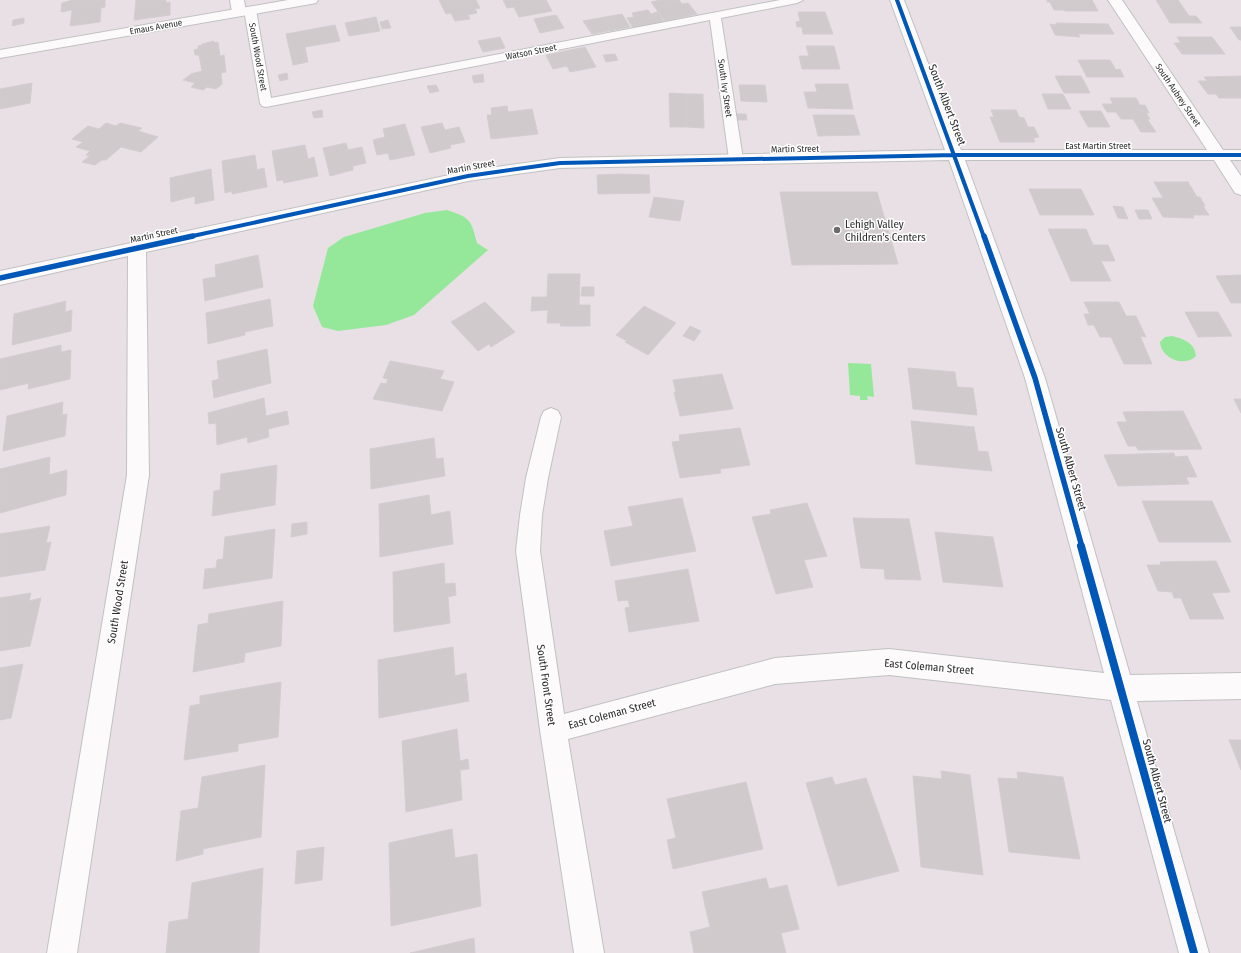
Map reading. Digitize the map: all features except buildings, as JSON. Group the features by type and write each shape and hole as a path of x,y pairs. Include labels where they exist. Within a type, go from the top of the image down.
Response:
{"street":[{"name":"Emaus Avenue","path":"0,54 242,8 311,0"},
{"name":"South Albert Street","path":"897,0 955,155 1035,378 1122,688 1194,953"},
{"name":"South Aubrey Street","path":"1115,0 1241,189"},
{"name":"East Martin Street","path":"955,155 1241,155"},
{"name":"Martin Street","path":"0,278 468,176 512,169 560,163 588,162 955,155"},
{"name":"South Wood Street","path":"62,953 138,475 136,248"},
{"name":"South Front Street","path":"551,417 531,515 528,551 553,730 589,953"},
{"name":"East Coleman Street","path":"553,730 775,671 889,662 1122,688 1241,686"}],"lane":[{"name":"Watson Street","path":"266,103 797,0"},
{"name":"South Wood Street","path":"242,8 266,103"},
{"name":"South Ivy Street","path":"715,16 736,159"}],"shaded area":[{"path":"447,210 461,215 469,221 477,243 488,250 414,315 386,325 338,331 322,327 313,306 328,248 344,237 425,213"},
{"path":"1172,336 1188,342 1194,348 1196,356 1191,360 1180,361 1174,360 1164,353 1160,342 1165,337"},
{"path":"848,363 871,364 874,397 867,396 868,400 860,400 860,396 850,395"}],"cycle path":[{"path":"897,0 955,155 1035,378 1194,953"},
{"path":"0,278 468,176 560,163 955,155 1241,155"}],"place":[{"name":"Lehigh Valley Children's Centers","path":"837,230"}]}
